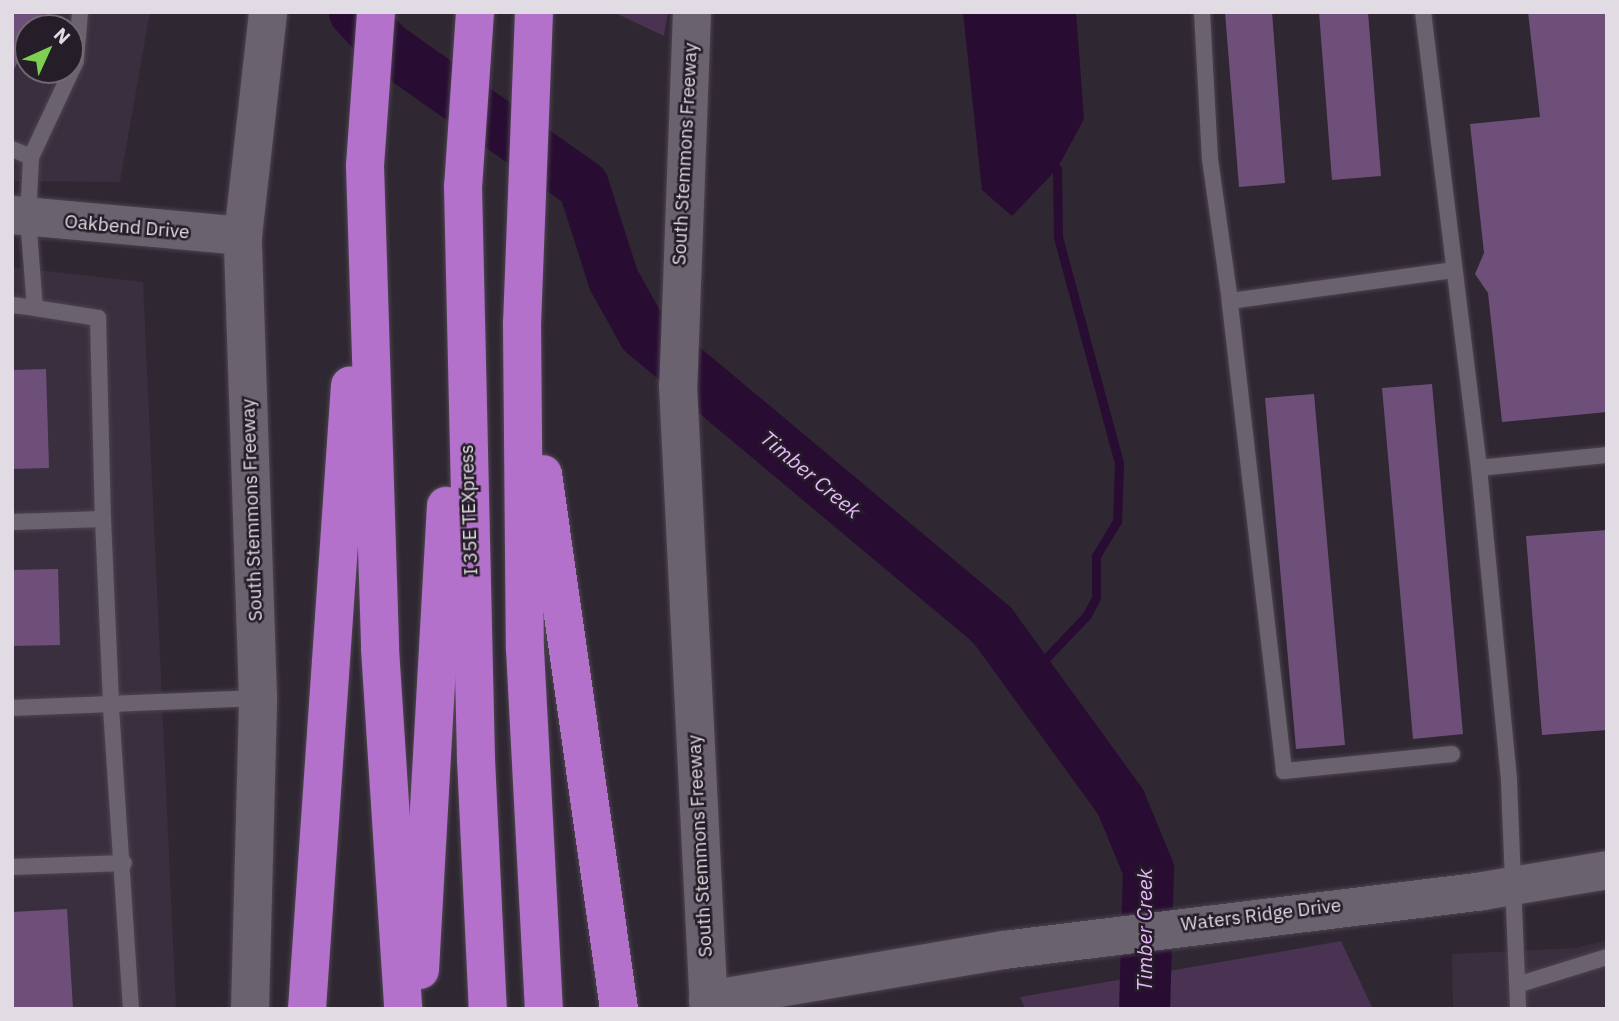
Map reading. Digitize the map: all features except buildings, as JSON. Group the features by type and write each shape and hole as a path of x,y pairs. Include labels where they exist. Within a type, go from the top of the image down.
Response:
{"highway":[{"path":"307,1009 376,12"},
{"name":"I 35E TEXpress","path":"475,12 463,186 476,759 488,1009"},
{"path":"534,12 522,323 525,649 544,1009"},
{"path":"365,166 380,649 403,1009"},
{"path":"418,1009 463,186"},
{"path":"522,323 619,1009"}],"main road":[{"name":"South Stemmons Freeway","path":"250,1009 258,698 243,236 268,12"},
{"name":"South Stemmons Freeway","path":"692,14 678,385 690,565 709,1004"},
{"name":"Oakbend Drive","path":"20,216 243,236"},
{"name":"Waters Ridge Drive","path":"709,1004 1004,950 1311,908 1512,886 1607,870"}],"lane":[{"path":"35,308 20,216 31,157 76,61 80,12"},
{"path":"1202,12 1210,159 1230,301 1284,771 1452,754"},
{"path":"1423,12 1452,270 1479,468 1509,782 1512,886 1520,984 1518,1009"},
{"path":"12,149 31,157"},
{"path":"1230,301 1452,270"},
{"path":"12,305 98,318 111,704 124,863 131,1009"},
{"path":"1479,468 1607,455"},
{"path":"12,522 103,519"},
{"path":"12,708 258,698"},
{"path":"12,867 124,863"},
{"path":"1520,984 1607,957"}],"shaded area":[{"path":"12,12 150,12 120,182 12,181"},
{"path":"613,12 668,12 664,36"},
{"path":"963,12 1076,12 1084,119 1057,169 1012,216 982,190"},
{"path":"12,267 143,282 176,1009 12,1009"},
{"path":"1607,940 1607,1009 1453,1009 1452,954 1576,948"},
{"path":"1341,941 1373,1009 1025,1009 1020,997"}],"waterway":[{"name":"Timber Creek","path":"354,12 386,46 583,185 613,279 643,333 992,625 1120,801 1148,869 1144,1009"},
{"path":"1029,676 1087,615 1096,597 1096,556 1117,521 1119,463 1058,237 1057,169"}]}
